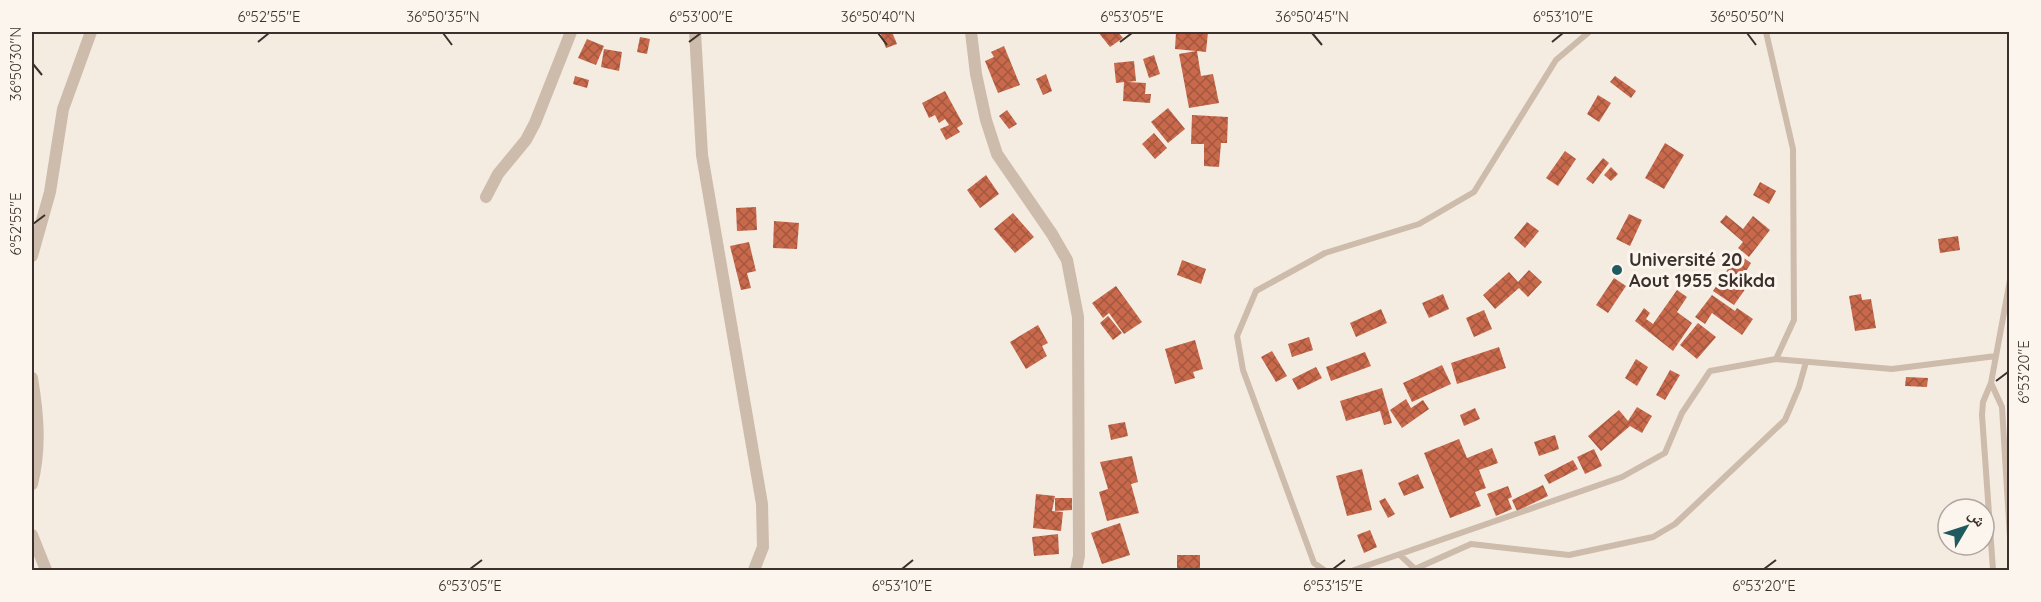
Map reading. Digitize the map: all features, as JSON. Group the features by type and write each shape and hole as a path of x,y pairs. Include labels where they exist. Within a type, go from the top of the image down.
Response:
{"street":[{"path":"32,256 50,192 63,109 91,32"},
{"path":"486,197 498,174 526,140 535,123 571,32"},
{"path":"695,32 702,155 762,504 763,547 754,570"},
{"path":"971,32 981,97 997,154 1052,234 1067,260 1078,317 1079,556 1076,570"},
{"path":"32,378 37,405 38,461 32,484"},
{"path":"32,535 46,570"}],"lane":[{"path":"1324,570 1314,563 1243,370 1237,336 1256,291 1325,253 1419,224 1474,192 1556,60 1589,32"},
{"path":"1766,32 1793,149 1794,320 1776,359"},
{"path":"1993,570 1982,415 1983,402 1991,383 2010,280"},
{"path":"2002,329 2010,328"},
{"path":"1354,570 1622,477 1665,453 1682,413 1710,371 1776,359 1892,369 1996,356"},
{"path":"1400,555 1415,569 1471,544 1569,555 1653,537 1675,524 1785,420 1799,387 1806,362"},
{"path":"1991,383 2002,407 2010,538"}],"building":[{"path":"880,32 892,32 897,44 886,48"},
{"path":"1098,32 1118,32 1123,38 1110,47"},
{"path":"1176,32 1208,32 1206,52 1197,51 1201,76 1213,74 1219,103 1189,108 1179,54 1196,51 1175,49"},
{"path":"640,37 650,39 647,54 637,52"},
{"path":"587,39 604,46 596,65 578,58"},
{"path":"1004,46 1020,85 998,93 985,61 994,57 991,52"},
{"path":"604,49 622,52 619,71 601,67"},
{"path":"1154,55 1160,74 1149,78 1143,59"},
{"path":"1134,61 1136,81 1127,82 1146,83 1145,94 1151,94 1150,103 1123,101 1124,82 1116,83 1114,63"},
{"path":"1046,74 1052,91 1043,95 1036,79"},
{"path":"575,76 589,80 587,88 573,84"},
{"path":"1615,76 1636,91 1631,98 1610,82"},
{"path":"945,91 963,124 957,128 960,132 946,140 940,129 949,125 945,119 939,123 935,115 929,118 922,103"},
{"path":"1598,95 1611,103 1599,122 1587,114"},
{"path":"1168,108 1185,129 1168,143 1151,122"},
{"path":"1007,110 1017,124 1009,129 999,116"},
{"path":"1192,115 1228,117 1227,143 1221,143 1219,167 1204,166 1204,144 1191,144"},
{"path":"1154,133 1167,148 1155,159 1142,144"},
{"path":"1665,143 1684,155 1664,189 1645,178"},
{"path":"1565,151 1576,159 1558,186 1546,178"},
{"path":"1603,158 1609,163 1593,184 1586,179"},
{"path":"1611,167 1618,174 1611,181 1604,175"},
{"path":"986,175 999,194 980,208 967,190"},
{"path":"1760,182 1776,191 1769,204 1753,195"},
{"path":"756,207 757,230 737,231 736,208"},
{"path":"1013,213 1034,237 1015,253 994,229"},
{"path":"1629,214 1642,220 1630,246 1616,239"},
{"path":"1726,215 1743,229 1753,216 1770,230 1749,257 1738,248 1743,242 1720,222"},
{"path":"774,221 799,223 797,249 773,248"},
{"path":"1527,222 1539,231 1525,248 1514,238"},
{"path":"1958,236 1960,250 1940,253 1938,239"},
{"path":"749,242 756,271 747,273 751,288 741,290 730,246"},
{"path":"1738,254 1751,263 1743,276 1751,281 1734,305 1713,291"},
{"path":"1182,260 1206,269 1201,284 1177,275"},
{"path":"1529,270 1542,282 1528,297 1519,288 1495,309 1483,295 1509,272 1518,282"},
{"path":"1614,278 1626,286 1608,313 1596,305"},
{"path":"1116,286 1142,322 1124,334 1109,313 1103,318 1092,303"},
{"path":"1677,290 1687,297 1677,312 1692,323 1673,351 1635,321 1644,308 1650,313 1646,319 1653,324"},
{"path":"1443,294 1449,309 1429,318 1422,303"},
{"path":"1861,294 1862,300 1871,299 1876,328 1855,331 1849,296"},
{"path":"1712,295 1735,311 1737,308 1753,319 1742,335 1712,313 1705,324 1695,317"},
{"path":"1381,309 1387,323 1356,337 1350,323"},
{"path":"1484,310 1492,329 1474,337 1466,318"},
{"path":"1108,316 1122,333 1113,340 1100,323"},
{"path":"1698,323 1716,337 1697,359 1680,345"},
{"path":"1038,325 1048,343 1042,346 1047,356 1026,369 1010,342"},
{"path":"1309,337 1313,350 1292,357 1288,344"},
{"path":"1195,340 1203,369 1193,372 1195,378 1175,384 1165,349"},
{"path":"1499,347 1506,368 1457,384 1451,363"},
{"path":"1272,351 1287,376 1276,382 1261,357"},
{"path":"1365,352 1371,366 1331,381 1326,367"},
{"path":"1636,359 1648,367 1637,386 1625,378"},
{"path":"1442,365 1451,384 1412,402 1403,383"},
{"path":"1316,367 1322,378 1298,390 1292,379"},
{"path":"1670,370 1680,375 1665,400 1656,395"},
{"path":"1906,377 1928,378 1927,387 1905,386"},
{"path":"1382,388 1392,423 1384,425 1380,411 1346,421 1340,401"},
{"path":"1406,399 1411,408 1423,400 1429,409 1402,428 1390,410"},
{"path":"1637,407 1652,416 1642,433 1630,426 1601,451 1588,436 1619,410 1628,421"},
{"path":"1475,408 1480,419 1464,426 1460,415"},
{"path":"1125,422 1128,436 1111,440 1108,425"},
{"path":"1555,435 1559,449 1539,456 1534,442"},
{"path":"1459,439 1467,458 1492,448 1498,463 1479,470 1486,488 1475,492 1481,506 1450,518 1424,453"},
{"path":"1594,449 1602,466 1585,474 1577,457"},
{"path":"1132,456 1138,482 1131,484 1139,513 1107,521 1099,492 1108,489 1100,462"},
{"path":"1573,460 1578,469 1549,484 1544,475"},
{"path":"1362,469 1372,510 1347,516 1336,476"},
{"path":"1418,474 1424,488 1404,496 1398,483"},
{"path":"1543,485 1548,496 1517,511 1512,500"},
{"path":"1508,486 1512,497 1508,499 1512,509 1496,516 1487,494"},
{"path":"1036,494 1055,496 1052,511 1063,512 1061,531 1033,528"},
{"path":"1055,498 1072,498 1072,510 1055,511"},
{"path":"1385,498 1395,514 1388,518 1379,501"},
{"path":"1120,523 1130,555 1102,564 1091,533"},
{"path":"1370,530 1377,547 1364,553 1357,535"},
{"path":"1058,534 1059,554 1034,556 1032,537"},
{"path":"1177,555 1200,555 1200,569 1177,570"}],"place":[{"name":"Université 20 Aout 1955 Skikda","path":"1617,270"}]}
